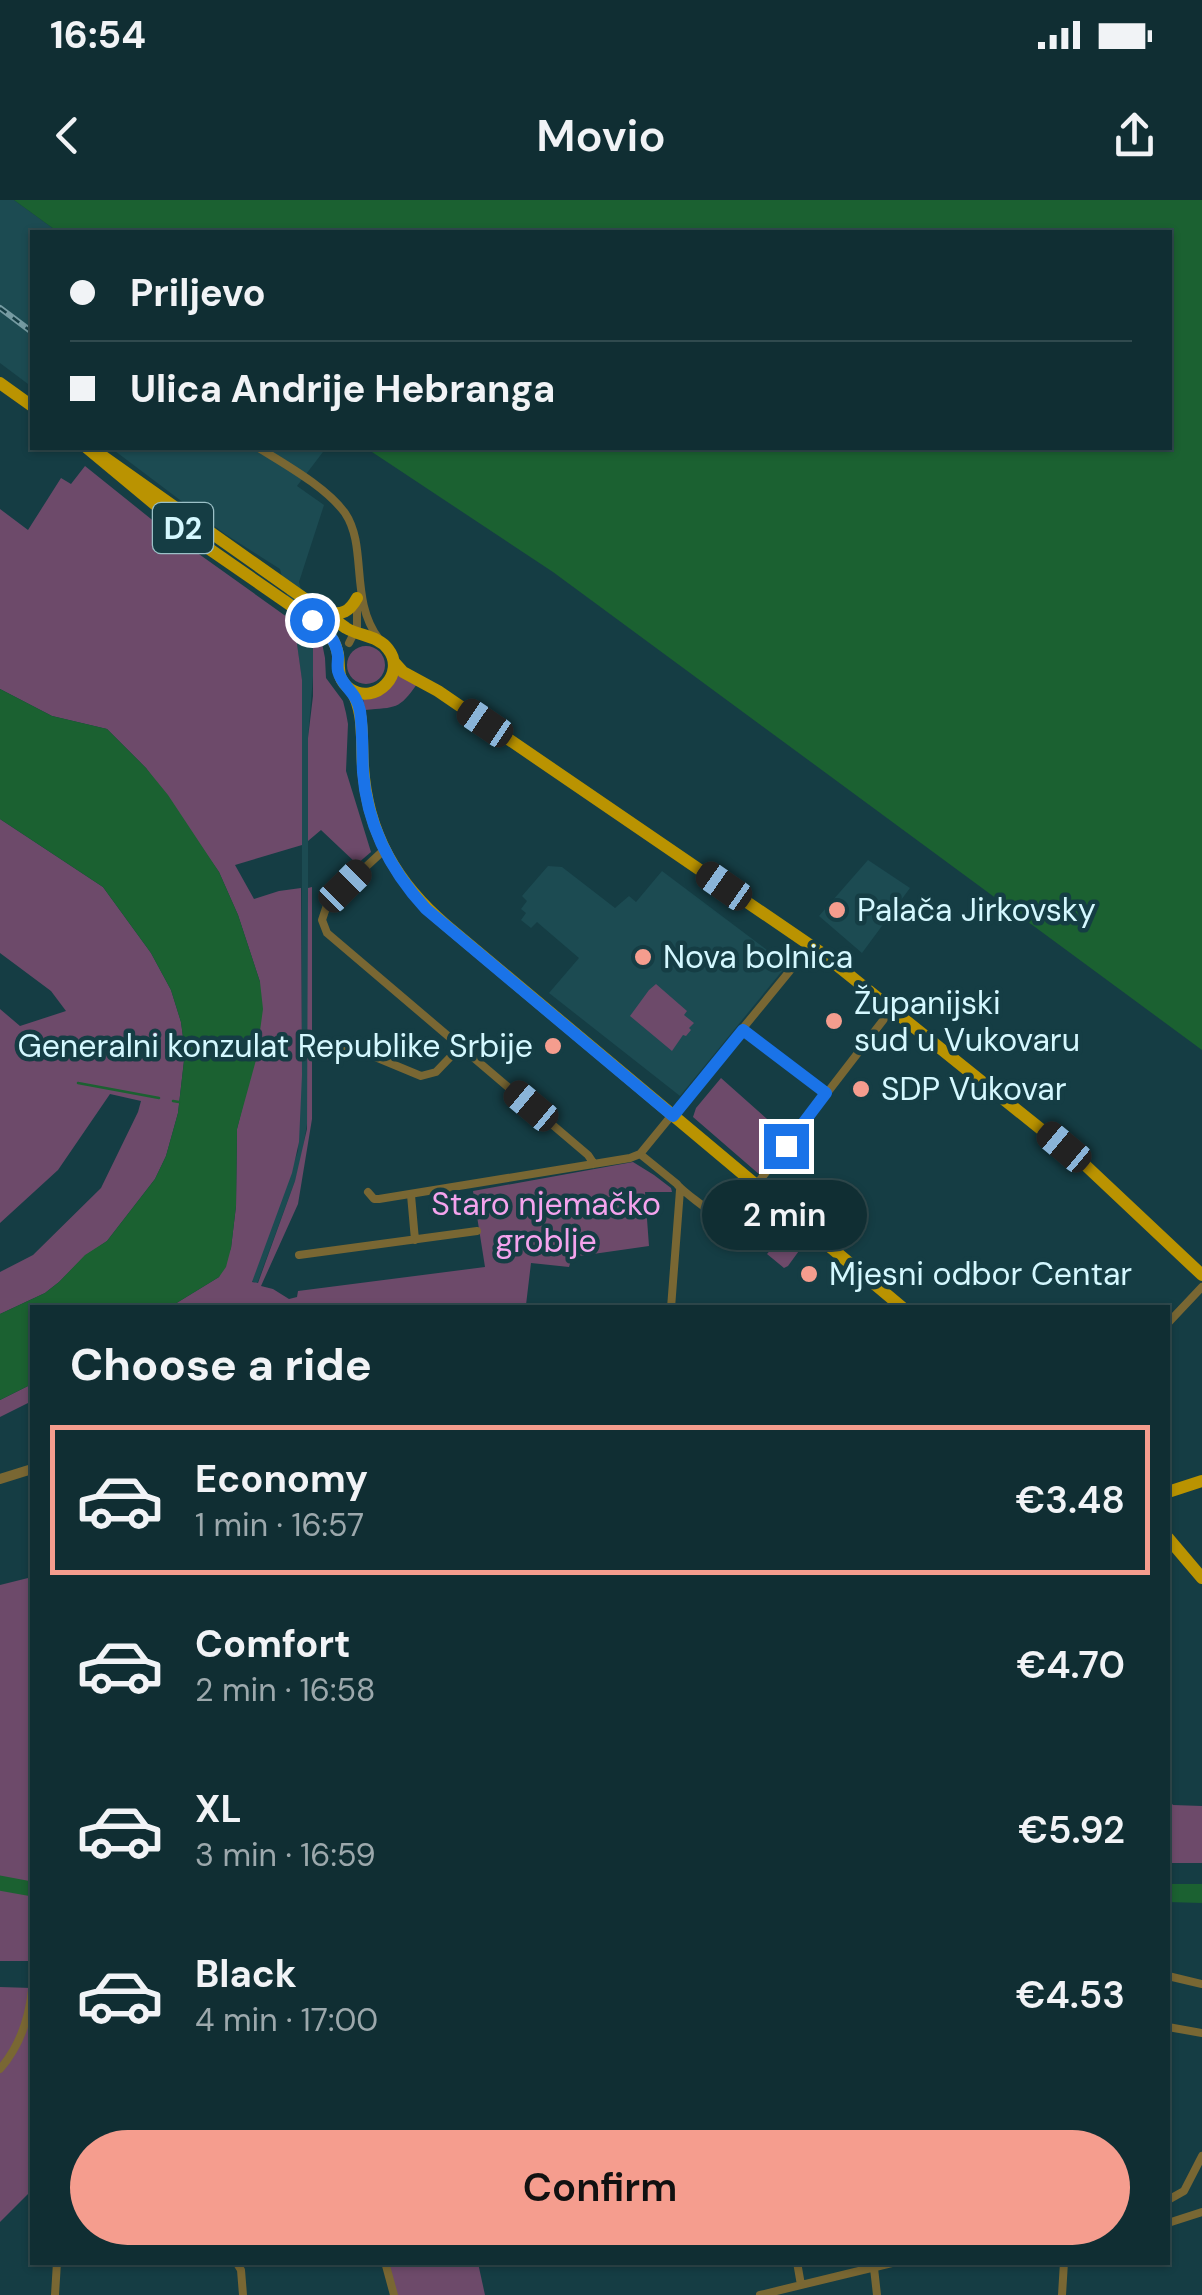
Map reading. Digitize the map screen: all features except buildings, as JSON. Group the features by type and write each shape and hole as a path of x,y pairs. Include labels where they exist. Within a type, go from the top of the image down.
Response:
{"main road":[{"path":"0,383 30,405"},
{"name":"D2","path":"91,450 205,546 285,601 388,649 403,672 810,945 1045,1131 1202,1275"},
{"name":"D2","path":"92,450 308,601 331,636 340,677 352,690 360,712 368,804 384,850 402,882 426,909 898,1305"},
{"path":"318,616 342,614 358,598"},
{"path":"338,659 341,652 363,639"},
{"path":"352,690 365,694 382,689 391,678 394,662"},
{"path":"1170,1491 1202,1481"},
{"path":"1170,1540 1202,1578"}],"street":[{"path":"262,450 344,512 354,533 366,618 363,639"},
{"path":"359,583 358,620 363,639"},
{"path":"384,850 328,902 323,926 333,940 594,1164"},
{"path":"368,1192 379,1200 640,1154 810,945"},
{"path":"680,1190 716,1215 733,1215 890,1010"},
{"path":"743,1030 826,1093"},
{"path":"313,1044 368,1054 421,1076 436,1072 460,1047"},
{"path":"640,1154 680,1190 671,1305"},
{"path":"411,1195 415,1240"},
{"path":"299,1254 477,1231"},
{"path":"1170,1321 1202,1288"},
{"path":"0,1479 30,1470"},
{"path":"1170,1976 1202,1984"},
{"path":"0,2070 22,2031 30,2007"},
{"path":"1170,2027 1202,2033"},
{"path":"1170,2199 1184,2191 1202,2156"},
{"path":"1170,2222 1202,2212"},
{"path":"55,2295 57,2265"},
{"path":"238,2265 243,2295"},
{"path":"386,2265 394,2295"},
{"path":"798,2265 801,2285"},
{"path":"760,2295 786,2292 885,2265"},
{"path":"1062,2295 1064,2265"},
{"path":"874,2268 877,2295"}],"shaded area":[{"path":"0,200 14,200 55,230 30,230 30,386 0,363"},
{"path":"14,200 1202,200 1202,1050 553,572 369,450 1172,450 1172,230 55,230"},
{"path":"114,450 324,450 297,486 324,505 299,582 312,636 314,664 308,738 308,1118 295,1181 257,1284 252,1281 298,1151 302,681 294,622 280,569 225,534"},
{"path":"0,689 52,716 107,729 168,795 219,872 260,982 263,1009 256,1060 237,1129 236,1206 226,1267 219,1277 173,1305 30,1305 30,1385 0,1400 0,1314 45,1293 85,1255 107,1241 155,1179 178,1113 185,1052 171,990 151,953 103,887 0,819"},
{"path":"868,860 910,888 862,953 819,916"},
{"path":"548,866 562,867 615,908 629,896 636,902 662,871 787,965 680,1096 549,993 579,958 537,922 531,928 521,920 526,913 521,909 527,901 522,896"},
{"path":"1170,1884 1202,1884 1202,1903 1170,1902"}],"green space":[{"name":"Staro njemačko groblje","path":"85,466 161,527 294,622 302,680 302,845 235,865 254,899 301,888 299,1142 292,1173 252,1282 258,1283 295,1181 307,1129 308,888 312,887 312,1119 298,1204 261,1286 289,1299 297,1297 298,1291 485,1267 473,1191 633,1162 672,1192 645,1192 649,1246 572,1257 569,1267 531,1263 526,1305 173,1305 219,1277 231,1248 237,1129 260,1036 260,982 219,872 146,768 107,729 52,716 0,689 0,509 28,530 61,478 71,484"},
{"path":"313,635 322,643 326,678 343,701 346,713 346,771 371,852 357,864 321,830 308,841"},
{"path":"366,646 379,652 385,665 379,678 366,684 353,678 347,665 353,652"},
{"path":"397,675 417,684 406,699 390,707 365,710 363,699"},
{"path":"0,819 103,887 151,953 171,990 185,1052 178,1113 155,1179 107,1241 45,1293 0,1314 0,1272 33,1255 101,1188 141,1101 110,1094 58,1170 0,1223 0,1009 20,1026 66,1011 51,991 0,953"},
{"path":"656,984 687,1011 684,1015 694,1023 672,1051 630,1016"},
{"path":"721,1078 786,1136 760,1175 693,1117"},
{"path":"793,1224 809,1237 784,1268 767,1254"},
{"path":"30,1385 30,1402 0,1417 0,1400"},
{"path":"30,1578 30,1961 0,1961 0,1585"},
{"path":"1170,1801 1173,1805 1202,1806 1202,1863 1170,1863"},
{"path":"0,1987 30,1988 30,2192 0,2222"},
{"path":"386,2265 478,2265 485,2295 394,2295"}],"waterway":[{"path":"78,1083 159,1098"},
{"path":"173,1101 179,1102"},
{"path":"0,1883 30,1889"}],"railway":[{"path":"0,308 30,330"}],"place":[{"name":"Palača Jirkovsky","path":"837,910"},
{"name":"Nova bolnica","path":"643,957"},
{"name":"Županijski sud u Vukovaru","path":"834,1021"},
{"name":"Generalni konzulat Republike Srbije","path":"553,1046"},
{"name":"SDP Vukovar","path":"861,1089"},
{"name":"Mjesni odbor Centar","path":"809,1274"}],"route":[{"path":"312,620 334,641 340,677 356,696 364,785 378,834 393,868 426,909 673,1116 743,1030 826,1093 786,1146"}]}
